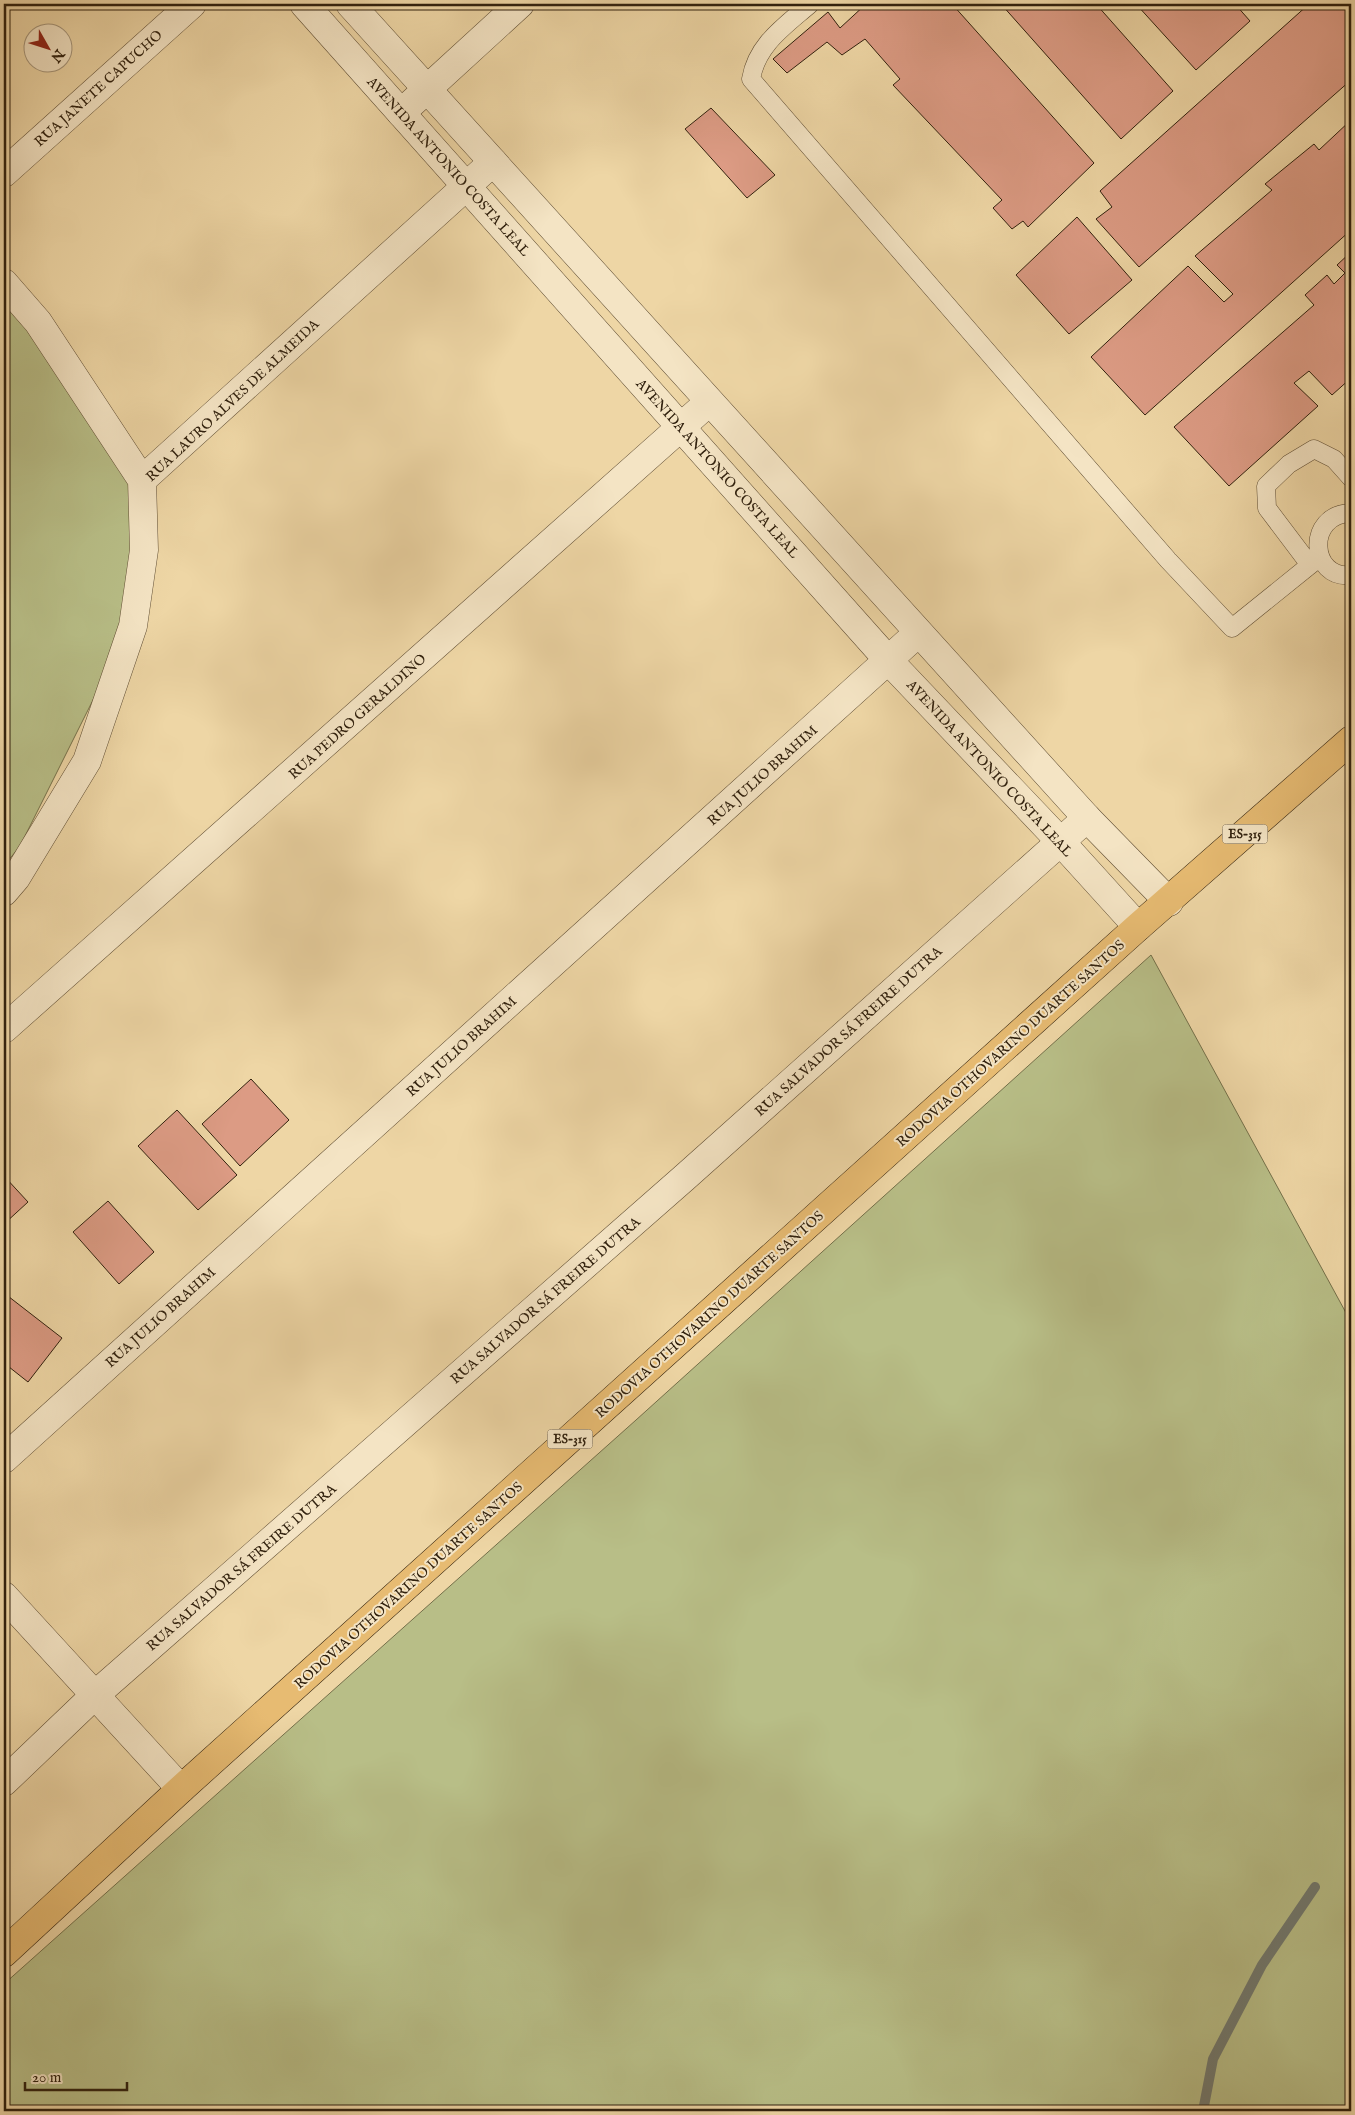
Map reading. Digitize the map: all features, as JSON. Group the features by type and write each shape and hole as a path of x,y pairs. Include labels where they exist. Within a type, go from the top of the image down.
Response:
{"main road":[{"name":"RODOVIA OTHOVARINO DUARTE SANTOS","path":"4,1953 181,1789 1138,927 1169,902 1349,738"}],"street":[{"name":"RUA JANETE CAPUCHO","path":"4,173 192,4"},
{"name":"AVENIDA ANTONIO COSTA LEAL","path":"304,4 889,661 1060,841 1138,927"},
{"path":"350,4 918,633 1087,818 1169,902"},
{"path":"401,112 520,4"},
{"name":"RUA LAURO ALVES DE ALMEIDA","path":"4,892 16,878 87,761 124,653 132,626 144,550 142,480 493,162"},
{"path":"4,283 38,322 142,480"},
{"name":"RUA PEDRO GERALDINO","path":"4,1029 709,402"},
{"name":"RUA JULIO BRAHIM","path":"4,1459 918,633"},
{"name":"RUA SALVADOR SÁ FREIRE DUTRA","path":"4,1782 95,1695 684,1178 1087,818"},
{"path":"4,1596 181,1789"}],"lane":[{"path":"810,4 766,42 753,65 751,79 1168,560 1232,628 1315,561 1320,531 1327,521 1338,514 1351,513"},
{"path":"1350,577 1336,574 1326,566 1315,561 1267,508 1266,486 1289,464 1314,449 1334,459 1351,478"}],"green space":[{"path":"4,294 135,484 140,549 112,662 20,846 4,866"},
{"path":"1151,955 1351,1322 1351,2111 4,2111 4,1984 636,1420"}],"building":[{"path":"866,4 952,4 1094,163 1028,227 1023,221 1012,229 993,208 1002,200 893,85 900,79 865,39 842,55 827,42 787,73 773,59 828,12 840,28"},
{"path":"1001,4 1096,4 1173,91 1121,139"},
{"path":"1136,4 1235,4 1250,21 1196,70"},
{"path":"1309,4 1351,4 1351,80 1139,267 1096,219 1112,207 1100,191"},
{"path":"711,108 775,175 747,198 685,129"},
{"path":"1351,120 1351,230 1145,415 1091,357 1188,266 1224,302 1233,294 1195,256 1272,190 1265,184 1314,144 1319,150"},
{"path":"1077,217 1132,280 1069,334 1016,275"},
{"path":"1351,252 1351,378 1332,395 1309,371 1294,383 1318,406 1229,486 1174,427 1314,305 1305,295 1327,275 1334,284 1345,273 1337,265"},
{"path":"251,1079 289,1120 240,1166 202,1124"},
{"path":"177,1110 237,1175 198,1210 138,1146"},
{"path":"4,1176 28,1202 4,1224"},
{"path":"108,1201 154,1252 119,1284 73,1232"},
{"path":"4,1293 62,1338 28,1382 4,1363"}],"waterway":[{"path":"1203,2111 1213,2059 1262,1965 1315,1887"}]}
